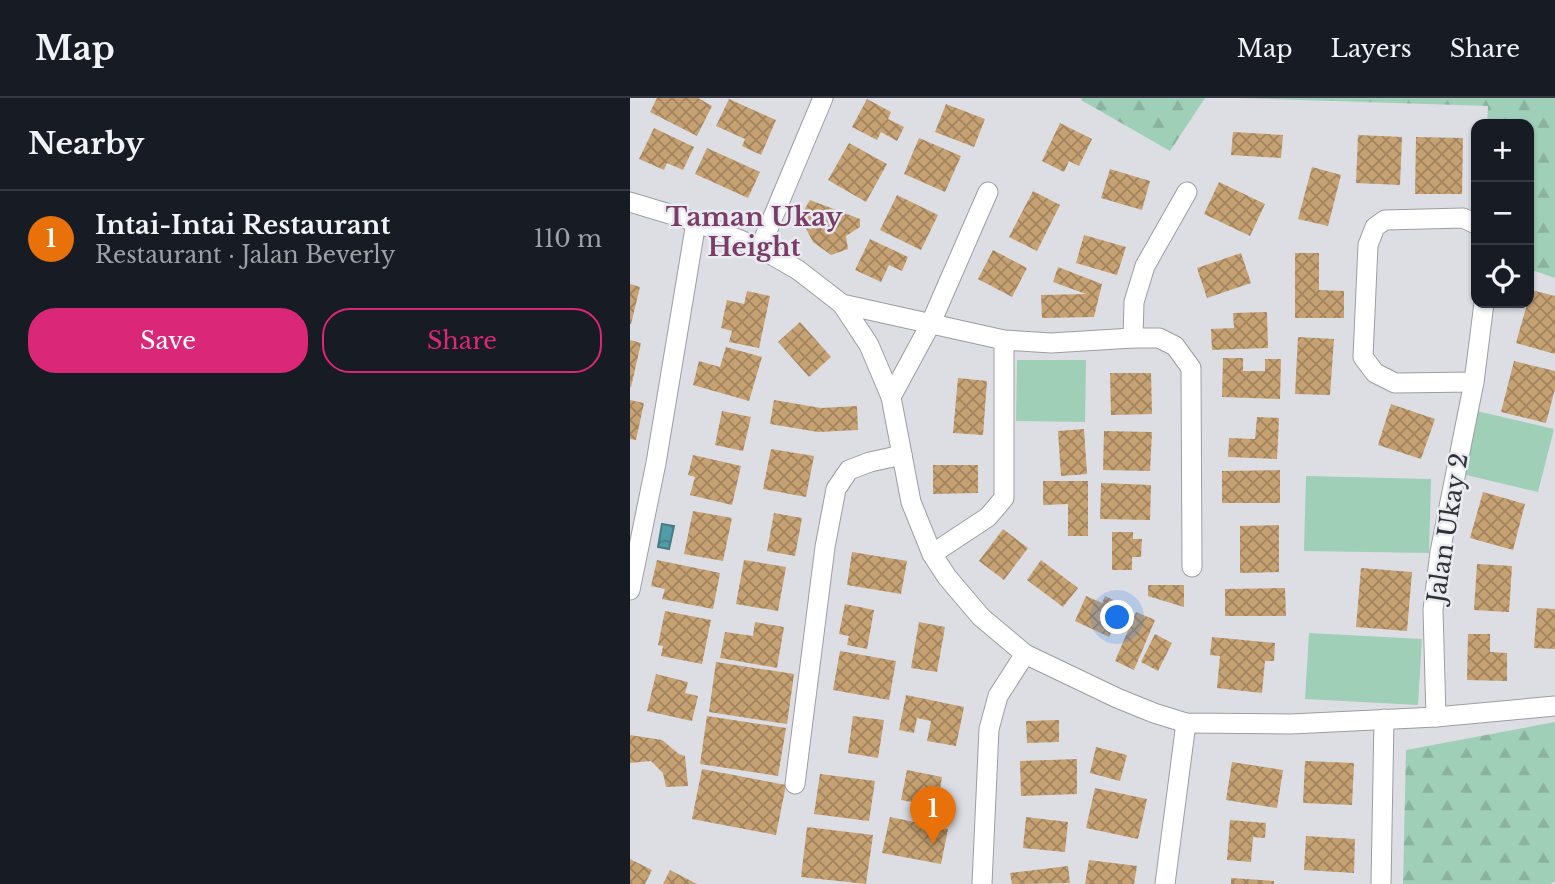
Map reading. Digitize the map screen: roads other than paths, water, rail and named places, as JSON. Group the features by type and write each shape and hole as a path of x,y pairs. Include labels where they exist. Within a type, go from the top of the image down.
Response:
{"street":[{"path":"760,248 823,98"},
{"path":"891,397 930,325 988,192"},
{"path":"1132,338 1134,302 1145,266 1187,192"},
{"path":"630,202 696,222 760,248 798,270 842,304 870,345 891,397 911,502 932,554 947,577 981,617 1025,654 1117,698 1186,723 1291,724 1436,717 1555,706"},
{"path":"1471,222 1464,218 1385,219 1374,227 1368,245 1363,356 1375,373 1395,383 1474,382"},
{"path":"630,590 656,463 696,222"},
{"path":"842,304 1004,340 1051,343 1159,338 1175,346 1191,368 1192,567"},
{"name":"Jalan Ukay 2","path":"1436,717 1433,610 1440,552 1474,382 1483,308"},
{"path":"932,554 988,517 1004,498 1004,340"},
{"path":"795,784 825,547 836,489 849,470 902,455"},
{"path":"982,884 989,729 998,695 1025,654"},
{"path":"1381,884 1384,719"},
{"path":"1165,884 1186,723"}],"water":[{"path":"662,524 674,526 669,549 658,547"}],"place":[{"name":"Intai-Intai Restaurant","path":"933,844"}],"district":[{"name":"Taman Ukay Height","path":"754,232"}]}
